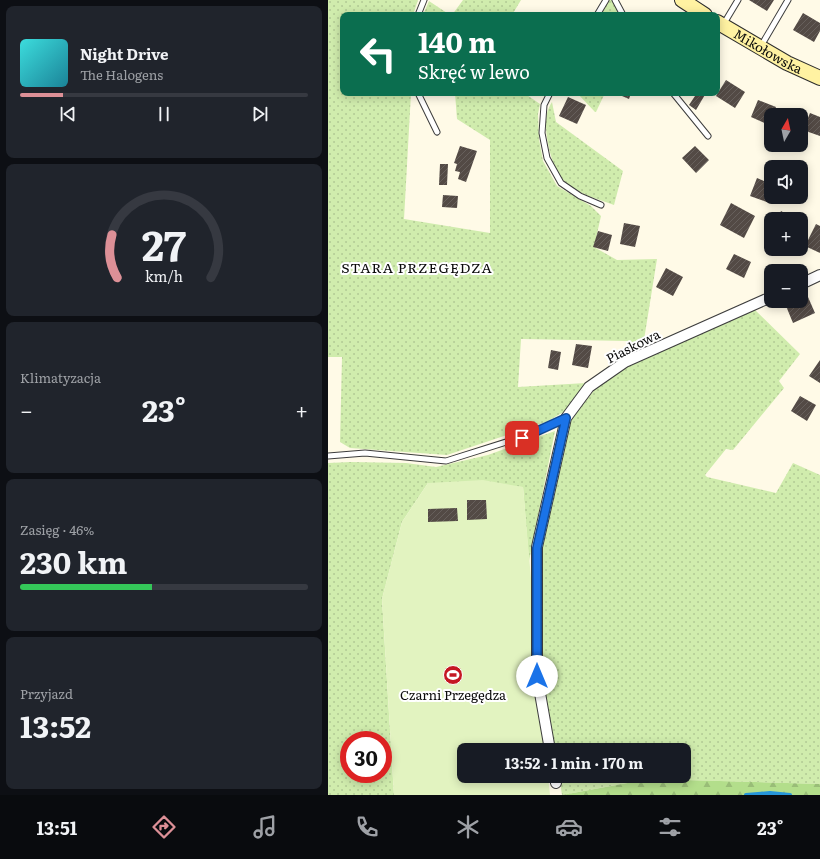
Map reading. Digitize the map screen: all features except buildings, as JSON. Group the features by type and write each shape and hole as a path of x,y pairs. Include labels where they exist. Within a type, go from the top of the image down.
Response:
{"main road":[{"path":"682,0 700,12"},
{"name":"Mikołowska","path":"720,24 787,64 820,78"}],"street":[{"path":"808,281 820,275"},
{"name":"Piaskowa","path":"549,743 537,676 537,548 566,418 589,387 625,362 764,300"}],"lane":[{"path":"419,12 424,0"},
{"path":"599,12 606,0"},
{"path":"615,0 621,12"},
{"path":"720,24 738,0"},
{"path":"760,49 788,0"},
{"path":"419,96 437,132"},
{"path":"548,96 544,105 542,133 547,158 561,183 580,196 601,205"},
{"path":"675,96 708,136"},
{"path":"328,456 365,454 446,461 522,438 566,418"}],"green space":[{"path":"328,0 418,0 414,12 340,12 340,96 411,96 404,219 490,233 490,140 457,119 455,96 528,96 540,104 538,114 539,139 543,161 557,186 591,206 601,216 594,247 617,260 657,259 643,346 628,341 521,339 518,387 586,383 567,410 546,422 447,455 350,448 340,442 342,357 328,357"},
{"path":"463,0 521,0 514,12 454,12"},
{"path":"609,0 612,0 618,12 602,12"},
{"path":"429,1 446,12 424,12"},
{"path":"580,96 604,96 595,112"},
{"path":"552,102 556,122 623,171 614,205 588,196 569,186 559,175 549,148 546,129 547,113"},
{"path":"753,308 800,354 779,381 784,388 733,450 726,449 705,475 707,477 776,493 793,463 820,475 820,784 691,780 691,743 553,743 542,676 541,545 558,462 570,421 595,389 630,365"},
{"path":"555,431 529,561 523,487 428,483 402,522 382,599 390,731 340,731 340,783 392,783 392,762 394,795 328,795 328,463 406,463 436,467 488,455"},
{"path":"483,480 523,487 545,743 457,743 457,783 549,783 550,795 394,795 392,731 390,731 382,599 402,522 428,483"},
{"path":"691,780 820,784 820,795 562,795 627,783 691,783"},
{"path":"560,783 627,783 562,795"}],"waterway":[{"path":"746,795 770,793 790,795"}],"place":[{"name":"Czarni Przegędza","path":"453,675"}],"district":[{"name":"STARA PRZEGĘDZA","path":"417,268"}],"route":[{"path":"522,438 566,418 537,548 537,676"}]}
